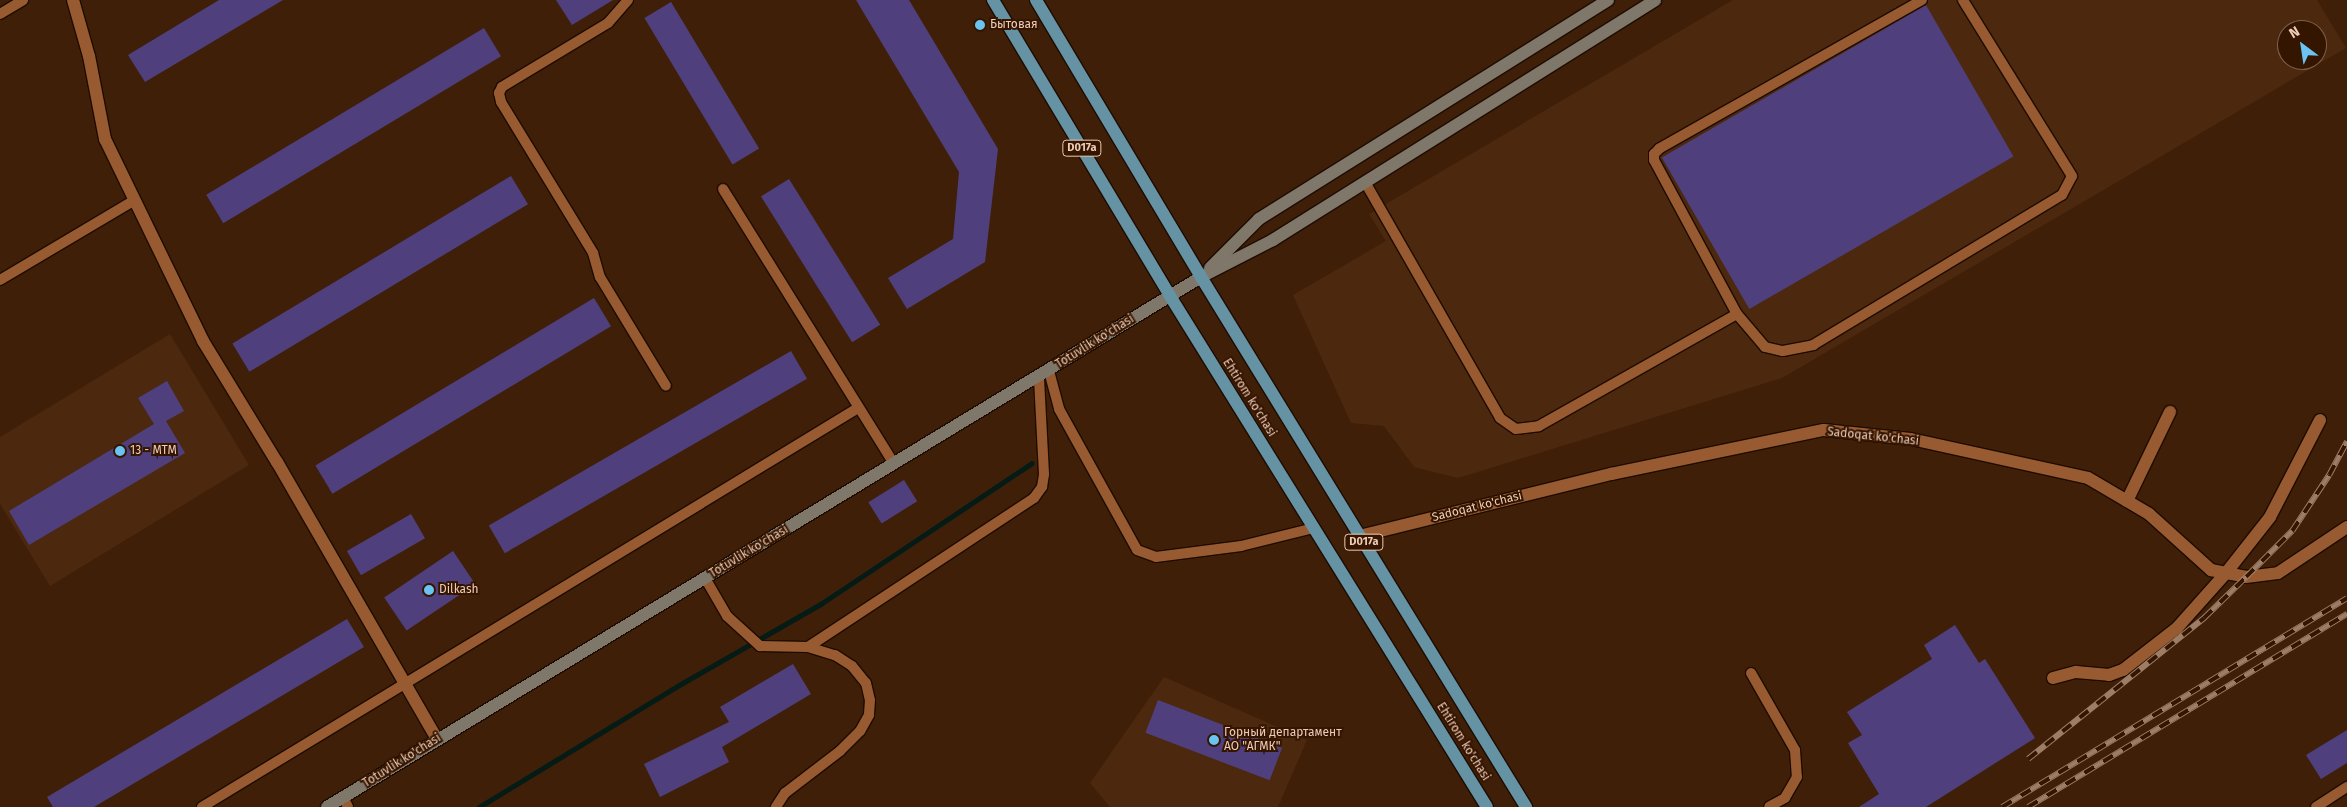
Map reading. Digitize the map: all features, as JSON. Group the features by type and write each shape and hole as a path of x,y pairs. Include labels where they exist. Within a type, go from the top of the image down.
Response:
{"main road":[{"name":"Ehtirom ko'chasi","path":"994,0 1170,296 1487,807"},
{"name":"Ehtirom ko'chasi","path":"1036,0 1201,277 1526,807"},
{"path":"1201,277 1259,219 1608,0"},
{"path":"1201,277 1273,240 1655,0"},
{"name":"Totuvlik ko'chasi","path":"327,807 346,802 437,739 1044,374 1201,277"}],"street":[{"path":"73,0 89,56 105,139 203,341 277,462 437,739"},
{"path":"2127,501 2170,412"},
{"path":"2053,678 2076,672 2109,675 2122,670 2177,628 2226,573 2270,517 2320,420"},
{"name":"Sadoqat ko'chasi","path":"1360,536 1611,474 1824,430 1911,439 2088,478 2149,514 2210,570 2246,577 2278,573 2347,527"}],"lane":[{"path":"0,14 23,0"},
{"path":"628,0 608,23 502,88 499,93 501,102 593,253 600,277 666,386"},
{"path":"1922,0 1654,154 1654,160 1737,314 1765,347 1783,351 1813,345 2062,195 2072,176 1963,0"},
{"path":"1365,182 1500,418 1516,429 1539,426 1737,314"},
{"path":"723,189 894,464"},
{"path":"0,280 135,200"},
{"path":"1044,374 1059,409 1137,550 1156,557 1165,556 1241,546 1314,528"},
{"path":"808,647 1034,498 1042,487 1044,474 1044,374"},
{"path":"202,807 858,408"},
{"path":"705,578 728,616 760,646 808,647 835,655 852,666 866,684 870,700 869,715 860,731 840,751 786,793 776,807"},
{"path":"1751,673 1795,750 1797,777 1785,798 1769,807"},
{"path":"2316,807 2347,787"}],"shaded area":[{"path":"1733,0 2317,0 2346,48 2327,59 2327,20 2277,20 2277,70 2308,70 1782,378 1458,478 1414,467 1384,426 1351,423 1293,295 1386,241 1369,214"},
{"name":"13 - MTM","path":"170,334 249,465 50,586 0,504 0,437"},
{"path":"1164,677 1307,740 1278,807 1110,807 1090,783"}],"building":[{"path":"219,0 283,0 145,82 128,55"},
{"path":"556,0 613,0 572,25"},
{"path":"856,0 909,0 998,149 985,262 907,309 888,278 953,239 959,172"},
{"path":"671,2 759,149 732,165 644,18"},
{"path":"1926,5 2014,157 1749,309 1662,158"},
{"path":"484,28 501,56 223,223 206,195"},
{"path":"511,176 528,204 249,372 232,343"},
{"path":"789,179 880,325 852,342 761,196"},
{"path":"594,298 611,326 332,494 315,465"},
{"path":"791,351 807,379 505,553 489,526"},
{"path":"167,381 184,411 166,421 185,453 29,545 9,511 154,424 138,398"},
{"path":"904,480 917,501 882,523 868,502"},
{"path":"411,514 425,538 361,575 347,551"},
{"name":"Dilkash","path":"453,551 475,584 407,631 384,597"},
{"path":"347,619 364,647 94,807 53,807 47,797"},
{"path":"1955,625 1979,663 1985,659 2035,738 1926,807 1859,807 1879,794 1848,743 1862,735 1847,712 1932,659 1924,645"},
{"path":"793,664 811,694 722,747 729,762 660,797 644,764 729,722 720,707"},
{"name":"Горный департамент АО \"АГМК\"","path":"1158,700 1282,748 1270,780 1145,733"},
{"path":"2347,730 2347,763 2321,779 2306,755"}],"waterway":[{"path":"479,807 679,685 822,603 1032,463"}],"railway":[{"path":"2028,759 2204,618 2246,577 2292,531 2329,475 2347,441"},
{"path":"2002,807 2347,598"},
{"path":"2028,807 2347,614"}],"place":[{"name":"Бытовая","path":"980,25"},
{"name":"13 - MTM","path":"120,451"},
{"name":"Dilkash","path":"429,590"},
{"name":"Горный департамент АО \"АГМК\"","path":"1214,740"}]}
